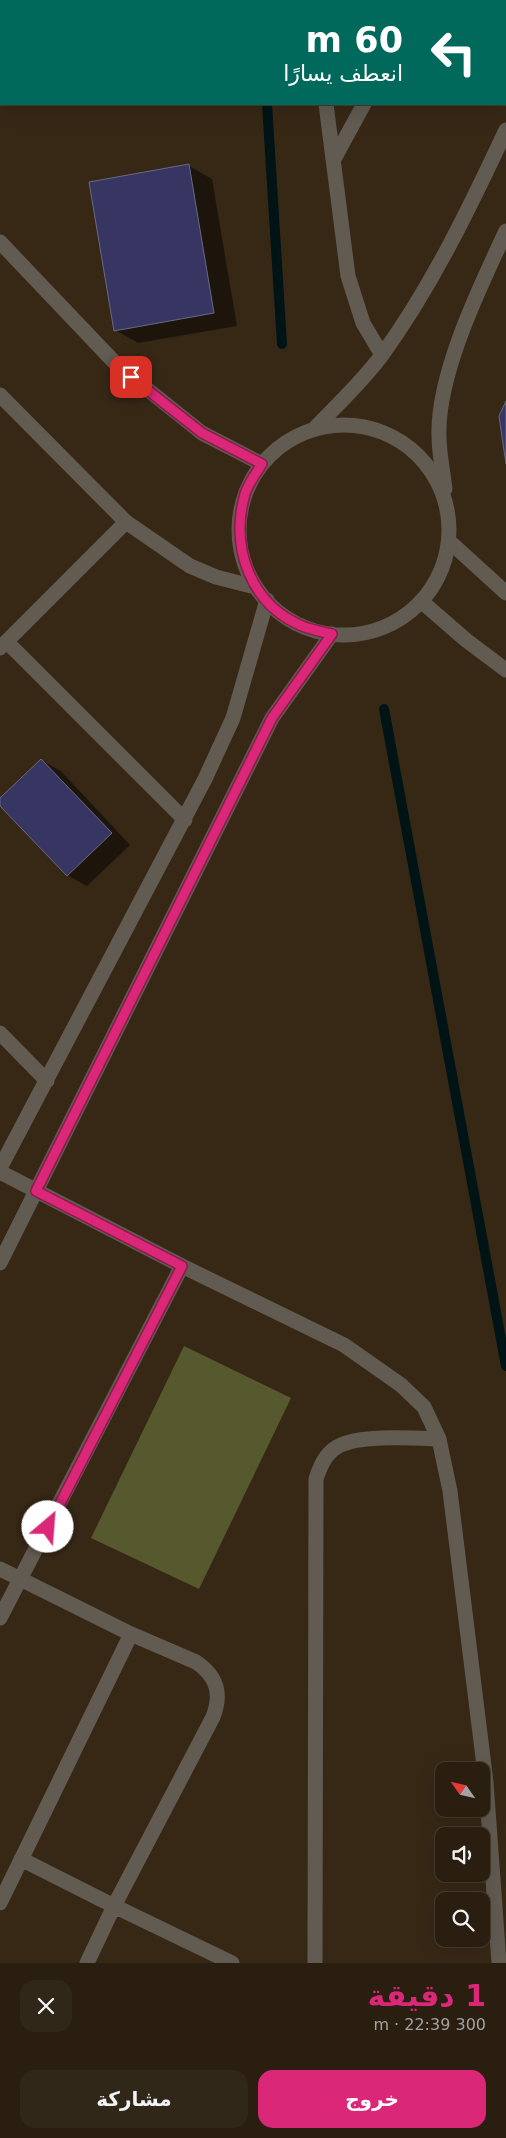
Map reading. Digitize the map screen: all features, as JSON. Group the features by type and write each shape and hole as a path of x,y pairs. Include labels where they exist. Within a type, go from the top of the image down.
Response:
{"street":[{"path":"326,105 348,276 363,323 382,355"},
{"path":"334,159 363,105"},
{"path":"316,428 382,355 449,246 506,130"},
{"path":"447,508 434,476 412,449 383,431 349,424 316,428 286,442 262,464 246,492 239,524 242,557 255,587 276,610 302,626 332,634 364,633 395,622 421,601 440,573 449,541 447,508 439,435 441,404 449,372 478,292 506,231"},
{"path":"0,242 117,365 202,433 262,464"},
{"path":"0,395 126,522 190,566 216,577 255,587"},
{"path":"126,522 3,645 185,820"},
{"path":"449,541 506,593"},
{"path":"0,1168 185,820 233,718 267,600"},
{"path":"421,601 466,640 506,670"},
{"path":"0,1262 272,718 332,634"},
{"path":"0,1033 46,1081"},
{"path":"0,1172 182,1266 344,1345 401,1384 424,1407 439,1439 450,1491 486,1782 499,1963"},
{"path":"0,1618 182,1266"},
{"path":"315,1963 316,1479 326,1458 338,1446 358,1441 400,1438 439,1439"},
{"path":"0,1569 132,1634 196,1662 214,1678 218,1690 218,1699 213,1718 114,1906 87,1963"},
{"path":"0,1901 132,1634"},
{"path":"21,1859 232,1963"}],"green space":[{"path":"184,1346 291,1398 199,1589 91,1538"}],"building":[{"path":"189,164 214,313 114,331 89,182"},
{"path":"506,401 506,464 499,416"},
{"path":"41,759 112,833 67,876 0,806 0,798"}],"waterway":[{"path":"267,105 282,344"},
{"path":"384,709 506,1366"}],"route":[{"path":"48,1527 182,1266 36,1191 272,718 288,693 332,634 302,626 276,610 255,587 242,557 239,524 246,492 262,464 202,433 131,377"}]}
